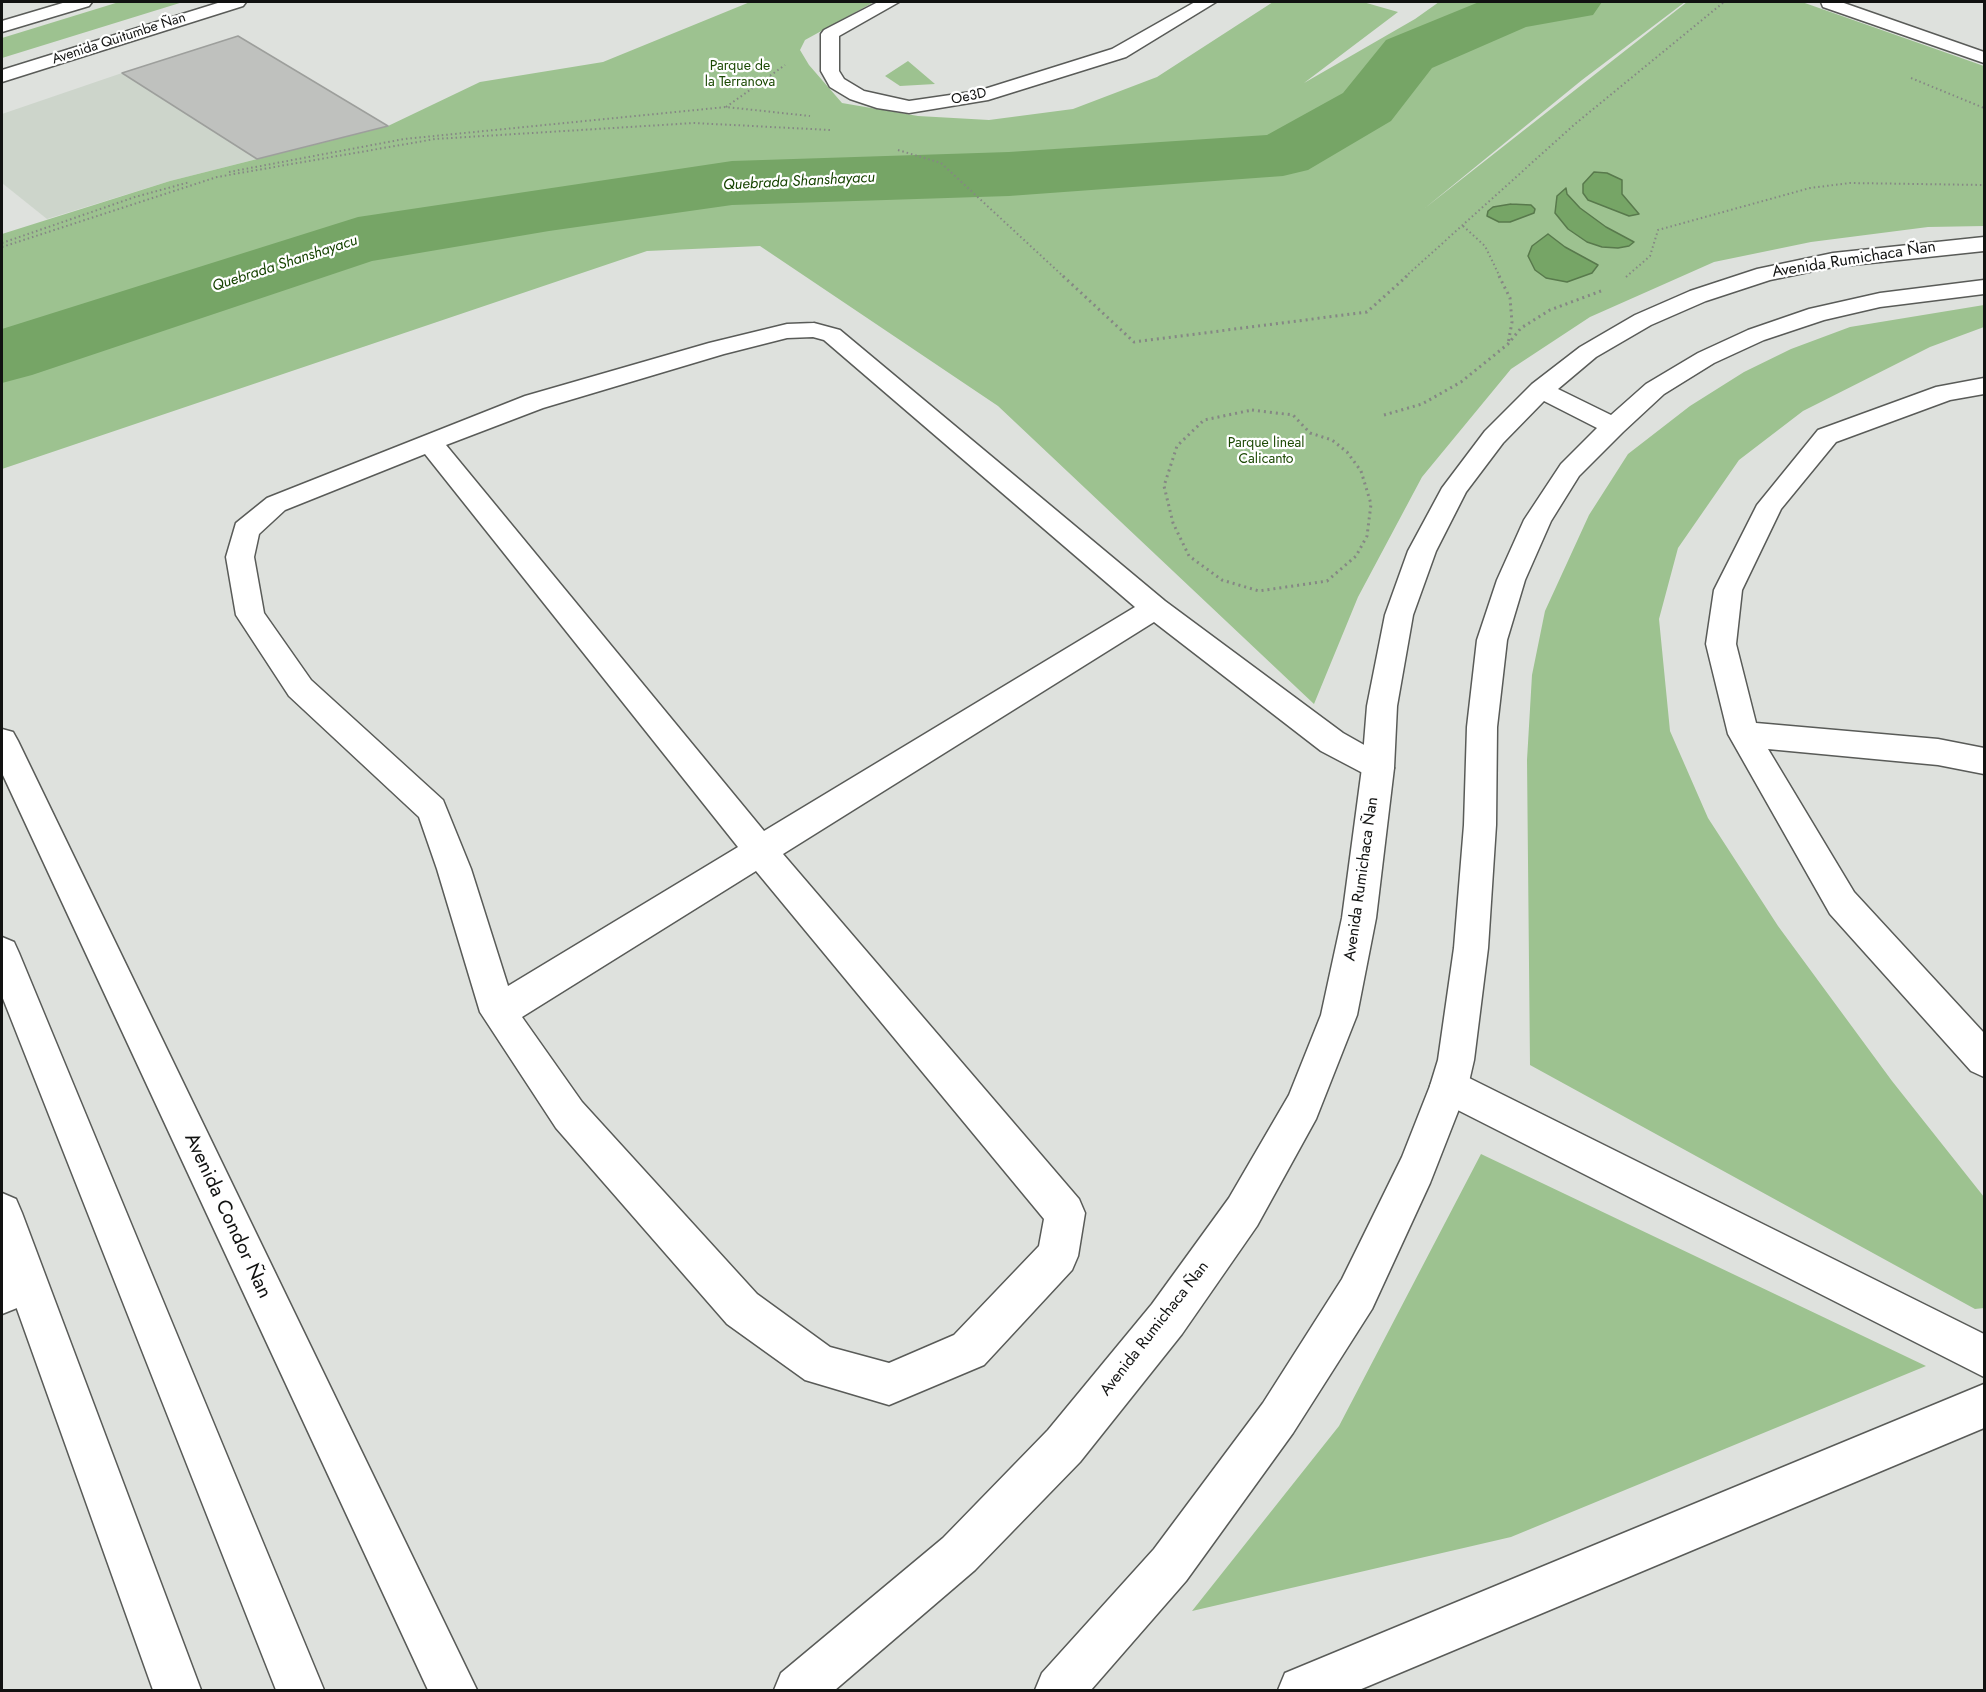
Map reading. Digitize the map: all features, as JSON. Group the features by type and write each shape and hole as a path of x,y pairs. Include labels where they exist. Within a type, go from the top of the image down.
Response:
{"main road":[{"path":"2,27 83,2"},
{"name":"Avenida Quitumbe Ñan","path":"2,76 237,2"},
{"path":"830,34 890,2"},
{"name":"Oe3D","path":"830,34 830,71 837,83 877,102 909,107 981,96 1119,53 1207,2"},
{"path":"1829,3 1984,58"},
{"name":"Avenida Rumichaca Ñan","path":"798,1690 958,1554 1064,1446 1167,1319 1243,1212 1303,1106 1340,1015 1359,918 1378,768 1382,706 1399,615 1422,551 1455,488 1494,437 1541,390 1588,352 1643,320 1720,289 1765,274 1833,260 1900,250 1984,244"},
{"path":"1059,1690 1170,1565 1278,1418 1357,1294 1416,1169 1449,1086 1456,1060 1471,948 1480,825 1482,728 1492,640 1511,580 1538,520 1570,471 1614,426 1655,389 1706,358 1756,335 1817,314 1880,300 1984,287"},
{"path":"430,442 760,851 1065,1213 1059,1256 969,1350 889,1384 820,1365 742,1310 569,1115 498,1012 454,869 432,809 300,687 250,615 240,557 246,530 276,504 430,442 534,402 641,370 787,331 814,330 832,335 1155,608 1332,742 1378,768"},
{"path":"1984,386 1945,393 1827,436 1770,505 1728,590 1721,644 1743,734 1842,903 1984,1059"},
{"path":"1541,390 1614,426"},
{"path":"498,1012 1155,608"},
{"path":"1743,734 1938,752 1984,761"},
{"name":"Avenida Condor Ñan","path":"2,741 453,1690"},
{"path":"2,953 300,1690"},
{"path":"1449,1086 1984,1356"},
{"path":"2,1213 14,1285 177,1690"},
{"path":"1302,1690 1984,1406"}],"path":[{"path":"888,147 941,163 1134,342 1367,312 1575,124 1724,2"},
{"path":"726,107 830,34"},
{"path":"2,245 135,197 250,166 404,139 726,107 810,116"},
{"path":"2,245 217,177 435,139 694,123 835,130"},
{"path":"1462,226 1485,246 1510,298 1512,322 1508,344"},
{"path":"1252,410 1293,415 1310,433 1332,440 1347,452 1361,471 1371,504 1367,536 1356,556 1327,580 1259,591 1222,580 1189,556 1173,523 1164,486 1177,446 1204,420 1252,410"}],"shaded area":[{"path":"122,73 257,159 170,181 47,219 2,183 2,114"},
{"path":"1594,172 1607,173 1622,180 1622,194 1639,214 1629,216 1588,200 1583,193 1583,184"},
{"path":"1566,188 1567,194 1580,208 1606,227 1634,242 1629,246 1618,248 1602,247 1587,242 1568,229 1555,213 1557,196"},
{"path":"1511,204 1531,205 1535,209 1534,213 1510,222 1499,222 1487,216 1488,211 1493,207"},
{"path":"1548,234 1565,247 1598,265 1592,273 1567,282 1546,278 1535,270 1528,256 1532,246"}],"green space":[{"path":"119,2 183,2 2,58 2,38"},
{"path":"750,2 874,2 805,40 800,50 809,65 842,103 918,116 989,120 1073,109 1157,77 1273,2 1363,2 1398,12 1304,83 1415,19 1439,2 1685,2 1582,80 1425,208 1687,2 1802,2 1984,66 1984,226 1928,227 1811,242 1714,262 1590,317 1511,369 1422,477 1358,597 1314,704 998,406 760,246 647,251 2,469 2,234 170,181 388,126 480,82 603,62"},
{"path":"908,61 935,84 900,86 885,76"},
{"path":"1984,305 1984,327 1930,347 1803,411 1739,460 1678,548 1659,619 1670,731 1708,818 1778,926 1892,1081 1984,1197 1984,1308 1975,1309 1530,1065 1527,760 1532,675 1545,611 1589,515 1628,454 1690,406 1744,372 1791,349 1850,327"},
{"path":"1481,1154 1926,1366 1511,1537 1192,1611 1339,1426"}],"building":[{"path":"238,36 388,126 257,159 122,73"}],"waterway":[{"name":"Quebrada Shanshayacu","path":"2,357 358,240 549,209 732,183 1009,174 1283,155 1367,107 1409,54 1512,10 1571,2"}],"park label":[{"name":"Parque de la Terranova","path":"740,76"},
{"name":"Parque lineal Calicanto","path":"1266,452"}]}
